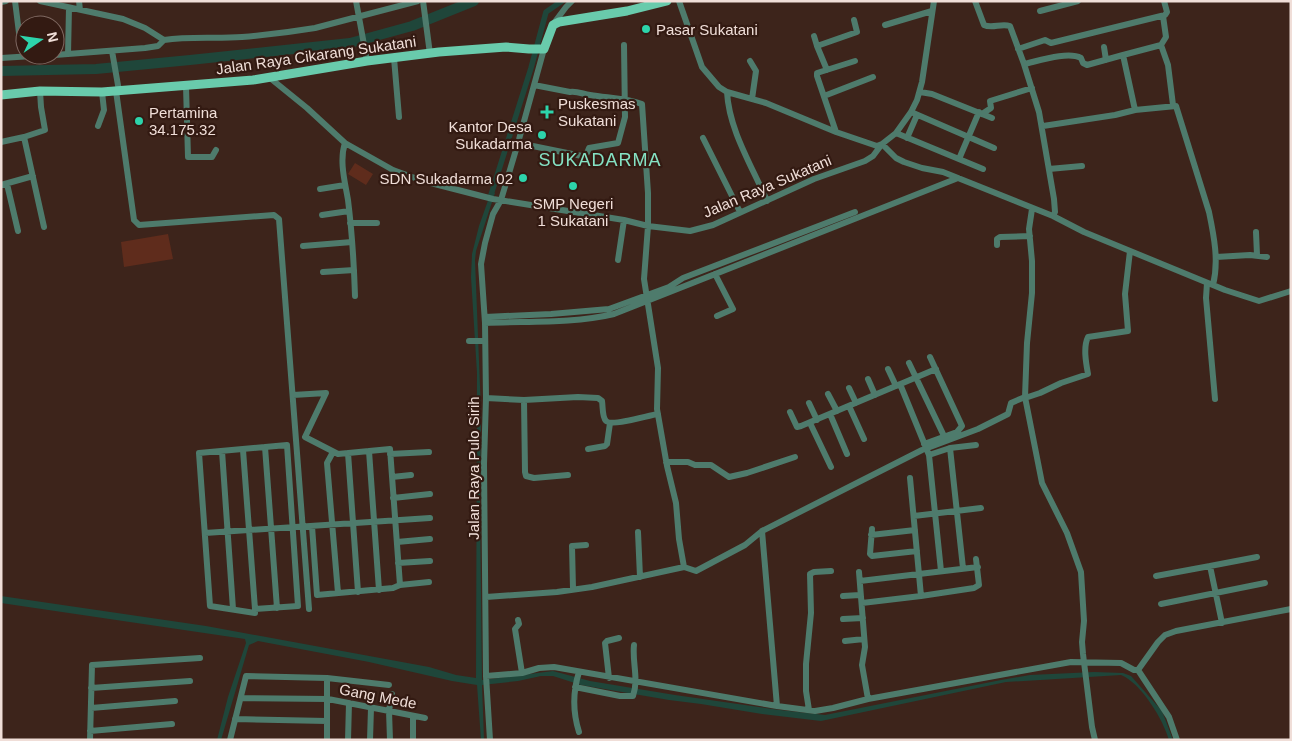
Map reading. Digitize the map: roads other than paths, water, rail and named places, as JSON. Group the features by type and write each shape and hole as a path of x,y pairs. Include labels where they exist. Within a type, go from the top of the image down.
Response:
{"main road":[{"path":"538,49 553,25 559,22 627,11 667,1"},
{"name":"Jalan Raya Cikarang Sukatani","path":"1,95 40,91 102,92 186,86 270,78 367,58 394,58 506,47 538,49"}],"street":[{"path":"1,2 6,1"},
{"path":"15,1 17,15"},
{"path":"40,1 131,22 151,31 164,40"},
{"path":"79,1 80,10"},
{"path":"356,1 367,58"},
{"path":"65,54 145,48 158,46 164,40 178,38 242,37 298,31 418,1"},
{"path":"423,1 430,54"},
{"path":"553,25 572,1"},
{"path":"679,1 702,67 713,81 727,92 775,107 836,132 877,146 882,144 896,158 904,162 943,172 1053,216 1084,232 1210,284 1259,301 1291,291"},
{"path":"975,1 984,25 988,27 1010,26 1024,64 1043,126 1054,199 1055,212 1053,216"},
{"path":"1040,10 1062,3 1078,1"},
{"path":"1018,49 1045,40 1051,43 1163,16 1167,13 1164,1"},
{"name":"Jalan Raya Sukatani","path":"270,78 307,108 345,143 393,170 408,176 486,198 624,220 648,226 696,230 767,201 814,179 869,159 914,113 920,92 932,11 936,2"},
{"path":"68,54 69,8"},
{"path":"885,25 932,11"},
{"path":"1024,64 1062,56 1075,56 1081,58 1083,63 1087,65 1161,45 1166,37 1163,16"},
{"path":"817,46 857,32 854,20"},
{"path":"814,36 827,70"},
{"path":"518,143 582,156 587,153 589,148 618,142 625,117 624,45"},
{"path":"1161,45 1168,66 1173,105 1178,109 1209,212 1216,257 1206,298 1215,399"},
{"path":"1104,47 1106,60"},
{"path":"497,200 518,143 534,85 538,49"},
{"path":"112,51 136,224 274,215 279,219 309,609"},
{"path":"1123,55 1135,110"},
{"path":"1,58 15,57"},
{"path":"394,58 399,117"},
{"path":"750,61 756,71 752,99"},
{"path":"836,132 817,73 855,61"},
{"path":"824,96 873,77"},
{"path":"534,85 588,95 626,99 642,104 648,192 648,226 644,266 647,301 658,368 658,414 666,462 676,503 684,567"},
{"path":"186,86 188,157 212,157 216,150"},
{"path":"959,159 981,113 991,108 990,101 1032,88"},
{"path":"1,142 45,130 40,107 40,91"},
{"path":"98,126 104,110 102,92"},
{"path":"727,92 729,109 738,136 767,201"},
{"path":"920,92 932,94 992,118"},
{"path":"1043,126 1173,105"},
{"path":"907,138 914,113 994,148"},
{"path":"896,133 983,169"},
{"path":"24,136 44,227"},
{"path":"703,138 740,212"},
{"path":"345,143 343,151 345,185 352,242 355,296"},
{"path":"1049,169 1082,166"},
{"path":"18,231 4,185 33,176"},
{"path":"647,301 683,278 747,258 958,178"},
{"path":"320,189 345,185"},
{"name":"Jalan Raya Pulo Sirih","path":"490,740 486,680 484,464 486,398 477,341 485,320 481,276 482,254 497,200"},
{"path":"1032,209 1030,222 1032,293 1026,343 1025,397 1042,483 1067,533 1082,572 1084,621 1082,642 1095,740"},
{"path":"322,214 349,211"},
{"path":"485,320 535,314 552,318 590,320 600,314 614,314 715,274 747,258 854,212"},
{"path":"618,260 624,220"},
{"path":"350,223 376,223"},
{"path":"1256,232 1257,255"},
{"path":"997,245 997,239 1000,237 1030,236"},
{"path":"303,246 352,242"},
{"path":"486,597 536,594 573,589 684,567 696,571 745,545 762,531 926,449 995,421 1008,414 1011,403 1088,374 1086,340 1088,337 1128,331 1125,294 1130,251"},
{"path":"1216,257 1257,255 1267,257"},
{"path":"323,272 354,270"},
{"path":"715,274 733,309 717,316"},
{"path":"535,314 540,322"},
{"path":"485,320 540,322 552,318"},
{"path":"926,449 944,436 957,432 962,426 930,356"},
{"path":"909,362 944,436"},
{"path":"888,369 898,385 926,449 941,571"},
{"path":"790,412 797,427 936,369"},
{"path":"868,379 875,395"},
{"path":"849,388 852,405 864,439"},
{"path":"293,395 326,393 305,437 338,454 390,449 400,585"},
{"path":"828,394 847,454"},
{"path":"486,398 524,400 578,397 598,398 602,401 603,415 606,421 610,423 658,414"},
{"path":"524,400 526,476 534,478 568,475"},
{"path":"809,402 831,467"},
{"path":"588,449 607,444 610,423"},
{"path":"243,450 254,609 255,613 210,606 200,454 222,452 243,450 286,446 298,606 254,609"},
{"path":"926,449 976,446"},
{"path":"265,448 277,608"},
{"path":"950,448 962,568"},
{"path":"369,451 379,590"},
{"path":"222,452 233,610"},
{"path":"333,452 328,463 338,594"},
{"path":"390,454 429,452"},
{"path":"348,453 358,592"},
{"path":"666,462 711,465 729,476 747,473 795,457"},
{"path":"392,477 411,475"},
{"path":"910,478 921,596"},
{"path":"393,498 430,494"},
{"path":"914,516 981,508"},
{"path":"205,533 430,518"},
{"path":"312,526 317,595 379,590 394,588 400,585 429,582"},
{"path":"915,530 872,532 870,554 872,556 917,550"},
{"path":"762,531 777,706"},
{"path":"638,532 640,577"},
{"path":"397,542 430,539"},
{"path":"573,589 572,546 586,545"},
{"path":"1156,576 1257,557"},
{"path":"862,603 974,588 978,585 976,559"},
{"path":"398,563 430,561"},
{"path":"1210,566 1222,623"},
{"path":"860,582 978,567"},
{"path":"809,710 806,691 806,664 811,613 810,574 830,571"},
{"path":"858,572 864,639 862,665 868,699"},
{"path":"1161,604 1264,583"},
{"path":"843,596 860,595"},
{"path":"1138,670 1165,635 1176,631 1291,609"},
{"path":"843,619 863,618"},
{"path":"518,620 519,624 516,629 522,673"},
{"path":"609,678 605,643 619,638"},
{"path":"845,641 864,639"},
{"path":"575,686 620,696 634,695 636,684 634,644"},
{"path":"90,740 93,665 200,658"},
{"path":"486,680 546,667 636,684 809,710 832,708 868,699 1071,662 1084,664 1121,663 1134,670 1138,670 1169,716 1177,740"},
{"path":"579,674 575,686 576,722 580,732"},
{"path":"230,740 246,676 327,678 389,685"},
{"path":"327,678 327,740"},
{"path":"91,688 190,681"},
{"path":"390,740 389,711 392,694"},
{"name":"Gang Mede","path":"241,698 328,699 424,718"},
{"path":"90,708 175,701"},
{"path":"348,740 349,703"},
{"path":"370,740 371,708"},
{"path":"413,716 413,740"},
{"path":"235,719 327,721"},
{"path":"90,731 172,724"}],"water":[{"path":"491,192 495,193 476,251 475,260 481,412 482,680 553,671 590,681 675,695 825,715 1030,675 1094,672 1123,673 1131,676 1162,711 1173,740 1169,740 1162,722 1143,694 1129,679 1121,675 1006,682 821,721 669,700 581,685 553,676 541,676 482,685 484,740 481,740 477,685 258,641 249,645 221,740 217,740 228,697 246,643 245,639 1,603 1,596 206,626 429,667 456,675 476,678 477,373 471,277 472,254 479,226"}],"waterway":[{"path":"1,71 96,69 350,43 412,26 474,1"},
{"path":"490,198 531,68 546,12 562,1"}],"place":[{"name":"Pasar Sukatani","path":"646,29"},
{"name":"Puskesmas Sukatani","path":"547,112"},
{"name":"Pertamina 34.175.32","path":"139,121"},
{"name":"Kantor Desa Sukadarma","path":"542,135"},
{"name":"SDN Sukadarma 02","path":"523,178"},
{"name":"SMP Negeri 1 Sukatani","path":"573,186"}],"district":[{"name":"SUKADARMA","path":"600,160"}]}
